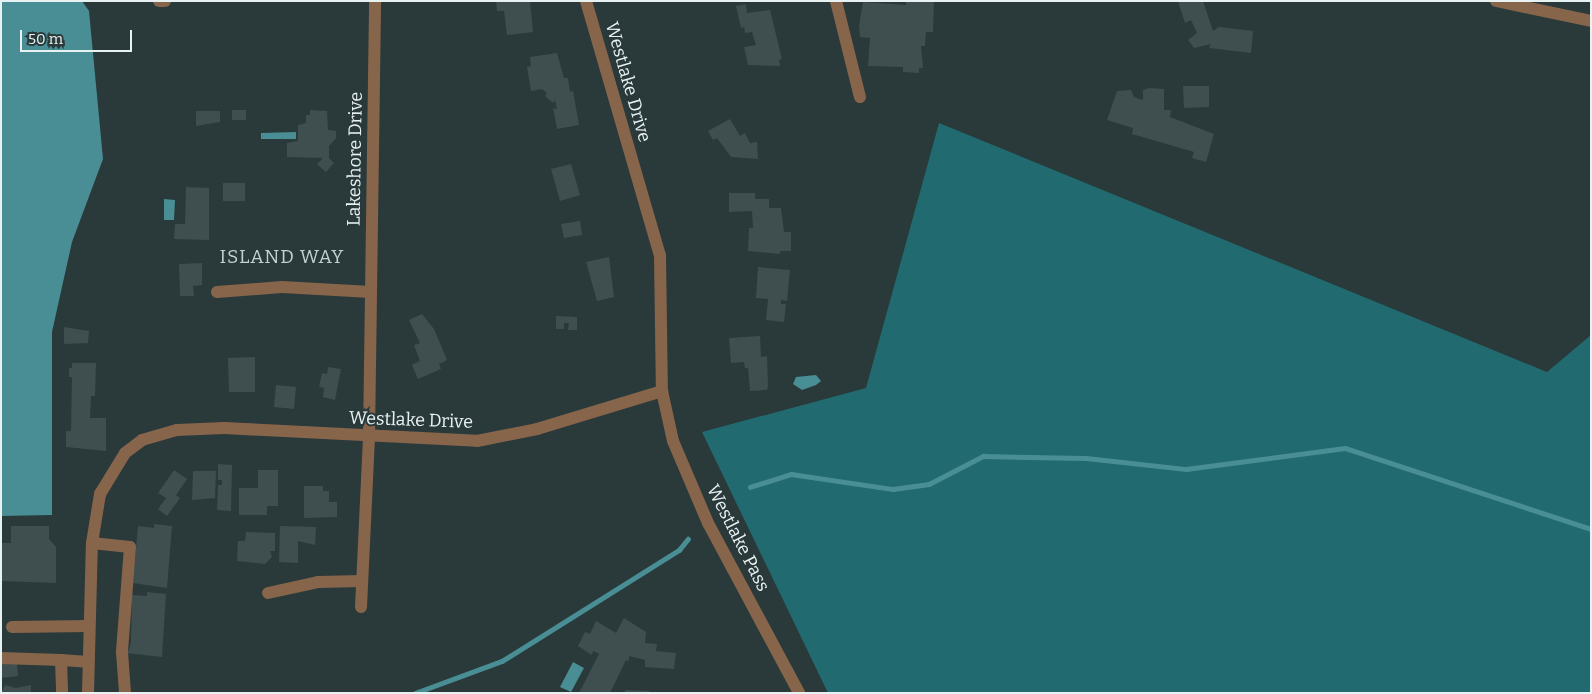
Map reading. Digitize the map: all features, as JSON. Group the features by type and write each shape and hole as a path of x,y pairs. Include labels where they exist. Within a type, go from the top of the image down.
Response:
{"street":[{"path":"159,1 164,1"},
{"name":"Lakeshore Drive","path":"361,607 369,437 375,1"},
{"name":"Westlake Drive","path":"88,693 88,626 92,543 100,494 125,454 142,440 177,430 224,428 369,437 478,441 537,429 662,392 660,255 586,1"},
{"path":"836,1 860,97"},
{"path":"1496,1 1591,22"},
{"path":"217,292 282,287 371,292"},
{"name":"Westlake Pass","path":"662,392 673,441 708,523 799,693"},
{"path":"92,543 130,547 122,652 125,693"},
{"path":"268,593 318,582 362,581"},
{"path":"12,626 88,626"},
{"path":"1,658 88,662"},
{"path":"61,660 62,693"}],"shaded area":[{"path":"1,1 82,1 89,11 103,159 72,242 52,332 52,515 1,516"},
{"path":"939,123 1547,372 1591,335 1591,693 828,693 702,432 866,388"},
{"path":"296,132 296,139 261,139 261,133"},
{"path":"164,199 175,200 174,220 164,220"},
{"path":"816,375 821,381 816,385 802,390 793,384 796,377"},
{"path":"573,662 584,668 571,692 560,687"}],"building":[{"path":"496,1 530,1 533,32 507,35 504,11 497,11"},
{"path":"906,1 934,1 933,32 926,32 925,46 921,46 923,68 919,68 919,73 903,72 903,67 868,66 870,38 860,37 859,26 863,2 906,5"},
{"path":"1178,1 1203,1 1213,31 1219,27 1253,31 1251,53 1209,48 1211,44 1194,48 1188,40 1197,33 1191,20 1185,23"},
{"path":"746,4 747,13 770,10 782,59 779,60 780,66 748,65 744,47 756,45 752,32 745,33 744,27 741,28 736,6"},
{"path":"557,53 564,78 568,78 570,92 573,91 579,125 557,129 553,108 557,109 555,100 553,103 545,96 547,93 542,89 531,91 527,67 531,66 530,57"},
{"path":"1183,86 1209,86 1209,107 1184,108"},
{"path":"1149,88 1164,89 1164,110 1171,110 1170,117 1214,134 1206,162 1192,158 1194,152 1132,134 1133,128 1107,120 1117,91 1131,90 1134,97 1143,100 1143,90"},
{"path":"232,110 246,110 246,120 232,120"},
{"path":"310,110 327,111 328,130 336,131 336,138 329,146 329,158 334,163 326,172 317,164 323,158 287,157 287,143 298,141 298,125 306,123 306,115 310,115"},
{"path":"196,111 220,111 220,122 196,126"},
{"path":"730,119 740,136 745,133 750,143 757,142 758,159 731,157 717,138 713,140 708,131"},
{"path":"571,164 580,195 560,201 551,169"},
{"path":"223,183 245,183 245,201 223,201"},
{"path":"186,187 209,188 209,240 174,239 175,224 185,224"},
{"path":"729,193 755,193 755,199 769,199 769,208 781,208 784,232 791,232 791,251 780,251 780,254 748,251 749,228 753,228 752,211 729,212"},
{"path":"580,221 582,235 564,238 561,224"},
{"path":"609,257 614,297 597,301 586,262"},
{"path":"202,263 202,285 193,286 194,296 180,296 179,264"},
{"path":"758,267 790,270 787,301 781,300 781,304 786,304 784,322 766,320 768,299 756,298"},
{"path":"422,314 434,329 447,360 439,364 441,369 418,379 412,365 420,361 414,345 420,343 409,320"},
{"path":"556,316 577,317 577,330 568,330 569,323 564,323 564,329 556,329"},
{"path":"64,327 89,331 88,343 64,344"},
{"path":"760,336 761,357 767,356 768,386 767,390 750,391 748,368 745,368 744,362 731,363 729,338"},
{"path":"255,357 255,392 229,392 228,358"},
{"path":"72,363 96,363 95,396 91,396 90,418 106,418 106,451 66,447 66,431 71,431 72,377 69,377 69,368 72,368"},
{"path":"328,367 341,369 335,400 323,397 324,388 319,387 322,373 327,374"},
{"path":"276,385 296,387 294,409 274,407"},
{"path":"218,464 232,465 231,511 217,510 218,485 222,485 222,480 218,480"},
{"path":"174,470 187,479 176,495 180,498 167,516 158,509 166,498 158,493"},
{"path":"258,470 278,470 278,506 267,506 267,515 239,515 239,488 258,488"},
{"path":"193,471 216,471 215,498 192,500"},
{"path":"304,486 323,486 323,491 329,491 329,502 337,502 337,517 304,518"},
{"path":"154,524 172,526 167,588 133,583 138,526 154,528"},
{"path":"11,526 49,526 49,539 56,547 56,583 1,581 1,543 11,543"},
{"path":"280,526 316,527 315,545 298,541 298,563 279,562"},
{"path":"246,532 275,533 275,551 270,551 272,557 265,564 237,561 238,541 245,541"},
{"path":"147,592 166,594 162,657 125,653 129,650 131,641 132,595 147,596"},
{"path":"624,618 646,632 645,643 657,644 656,651 676,653 674,669 645,667 645,660 629,656 629,661 626,660 610,693 579,693 599,654 593,651 592,655 578,646 585,632 590,634 596,621 616,633"},
{"path":"17,662 18,676 1,678 1,663"},
{"path":"5,685 16,688 31,685 31,693 1,693"},
{"path":"625,690 649,691 649,693 625,693"}],"waterway":[{"path":"750,487 791,474 893,489 929,484 983,456 1086,458 1186,469 1345,448 1591,529"},
{"path":"415,693 502,661 679,550 688,539"}],"district":[{"name":"ISLAND WAY","path":"282,257"}]}
